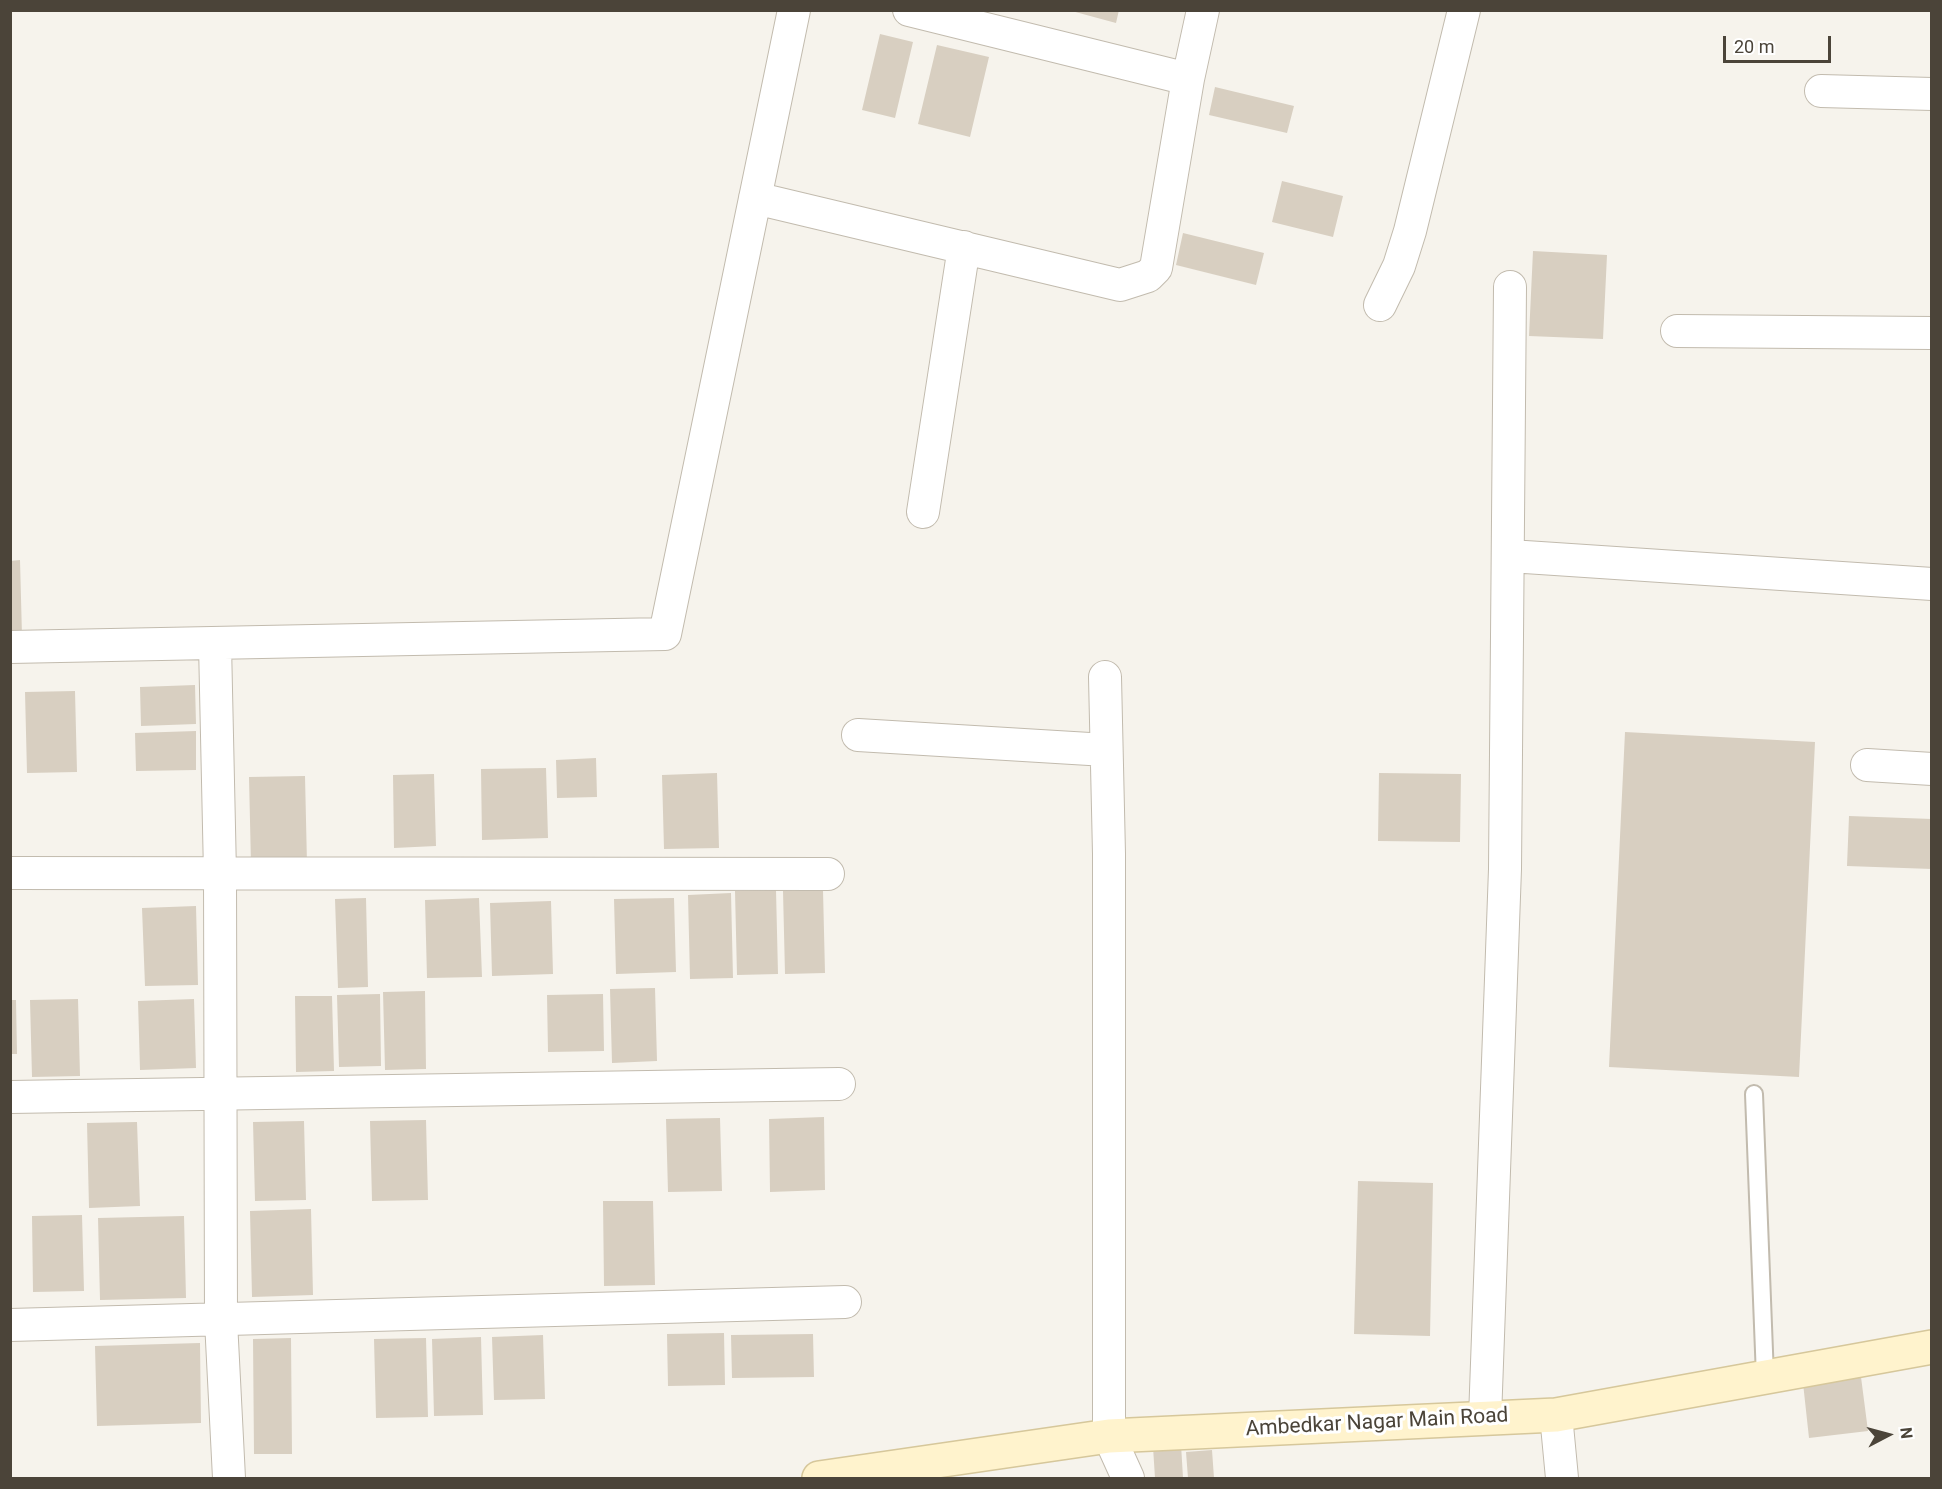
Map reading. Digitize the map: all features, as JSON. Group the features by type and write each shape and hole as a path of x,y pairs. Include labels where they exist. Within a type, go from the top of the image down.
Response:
{"street":[{"path":"10,647 665,634 794,10"},
{"path":"909,10 1188,79"},
{"path":"755,198 1120,285 1148,276 1156,268 1188,79 1203,10"},
{"path":"1380,305 1399,266 1410,231 1464,10"},
{"path":"1821,91 1932,94"},
{"path":"923,512 964,247"},
{"path":"1485,1418 1506,869 1510,556 1510,287"},
{"path":"1677,331 1932,333"},
{"path":"1510,556 1932,584"},
{"path":"215,644 220,873 221,1321 229,1479"},
{"path":"1105,677 1109,1436 1128,1479"},
{"path":"858,735 1106,750"},
{"path":"1868,765 1932,770"},
{"path":"10,873 828,874"},
{"path":"10,1097 839,1084"},
{"path":"10,1325 221,1321 845,1302"},
{"name":"Ambedkar Nagar Main Road","path":"819,1479 1109,1436 1556,1415 1932,1347"},
{"path":"1556,1415 1562,1479"}],"lane":[{"path":"1754,1094 1765,1377"}],"building":[{"path":"1068,10 1119,10 1116,23"},
{"path":"880,34 913,42 895,118 862,110"},
{"path":"937,45 989,57 970,137 918,124"},
{"path":"1215,87 1294,106 1287,133 1209,115"},
{"path":"1282,181 1343,196 1333,237 1272,222"},
{"path":"1183,233 1264,253 1256,285 1176,265"},
{"path":"1533,251 1607,255 1603,339 1529,336"},
{"path":"20,560 22,636 10,636 10,561"},
{"path":"195,685 196,724 141,726 140,687"},
{"path":"75,691 77,772 27,773 25,692"},
{"path":"196,731 196,770 136,771 135,733"},
{"path":"1625,732 1815,742 1799,1077 1609,1067"},
{"path":"596,758 597,797 557,798 556,760"},
{"path":"546,768 548,838 482,840 481,769"},
{"path":"717,773 719,848 664,849 662,775"},
{"path":"1379,773 1461,774 1460,842 1378,841"},
{"path":"434,774 436,846 394,848 393,775"},
{"path":"305,776 307,864 251,865 249,777"},
{"path":"1849,816 1932,819 1932,869 1847,866"},
{"path":"776,890 778,974 737,975 735,891"},
{"path":"823,890 825,973 785,974 783,891"},
{"path":"731,893 733,978 690,979 688,895"},
{"path":"366,898 368,987 338,988 335,899"},
{"path":"479,898 482,977 427,978 425,900"},
{"path":"674,898 676,972 616,974 614,899"},
{"path":"551,901 553,974 492,976 490,903"},
{"path":"196,906 198,985 145,986 142,908"},
{"path":"655,988 657,1061 612,1063 610,989"},
{"path":"425,991 426,1069 385,1070 383,992"},
{"path":"380,994 381,1066 339,1067 337,995"},
{"path":"603,994 604,1051 548,1052 547,995"},
{"path":"295,996 332,996 334,1071 296,1072"},
{"path":"78,999 80,1076 32,1077 30,1000"},
{"path":"194,999 196,1068 140,1070 138,1001"},
{"path":"10,1000 16,1000 17,1054 10,1054"},
{"path":"824,1117 825,1190 770,1192 769,1119"},
{"path":"720,1118 722,1191 668,1192 666,1119"},
{"path":"426,1120 428,1200 372,1201 370,1121"},
{"path":"304,1121 306,1200 255,1201 253,1122"},
{"path":"137,1122 140,1206 89,1208 87,1123"},
{"path":"1358,1181 1433,1183 1430,1336 1354,1334"},
{"path":"603,1201 653,1201 655,1285 604,1286"},
{"path":"311,1209 313,1295 252,1297 250,1211"},
{"path":"82,1215 84,1291 33,1292 32,1216"},
{"path":"184,1216 186,1298 100,1300 98,1218"},
{"path":"724,1333 725,1385 668,1386 667,1334"},
{"path":"813,1334 814,1377 732,1378 731,1335"},
{"path":"543,1335 545,1399 494,1400 492,1337"},
{"path":"481,1337 483,1415 434,1416 432,1339"},
{"path":"291,1338 292,1454 254,1454 253,1339"},
{"path":"426,1338 428,1417 376,1418 374,1339"},
{"path":"200,1343 201,1423 97,1426 95,1346"},
{"path":"1861,1377 1868,1431 1809,1438 1803,1383"},
{"path":"1181,1444 1183,1478 1155,1478 1153,1447"},
{"path":"1212,1450 1214,1478 1188,1478 1186,1452"}]}
